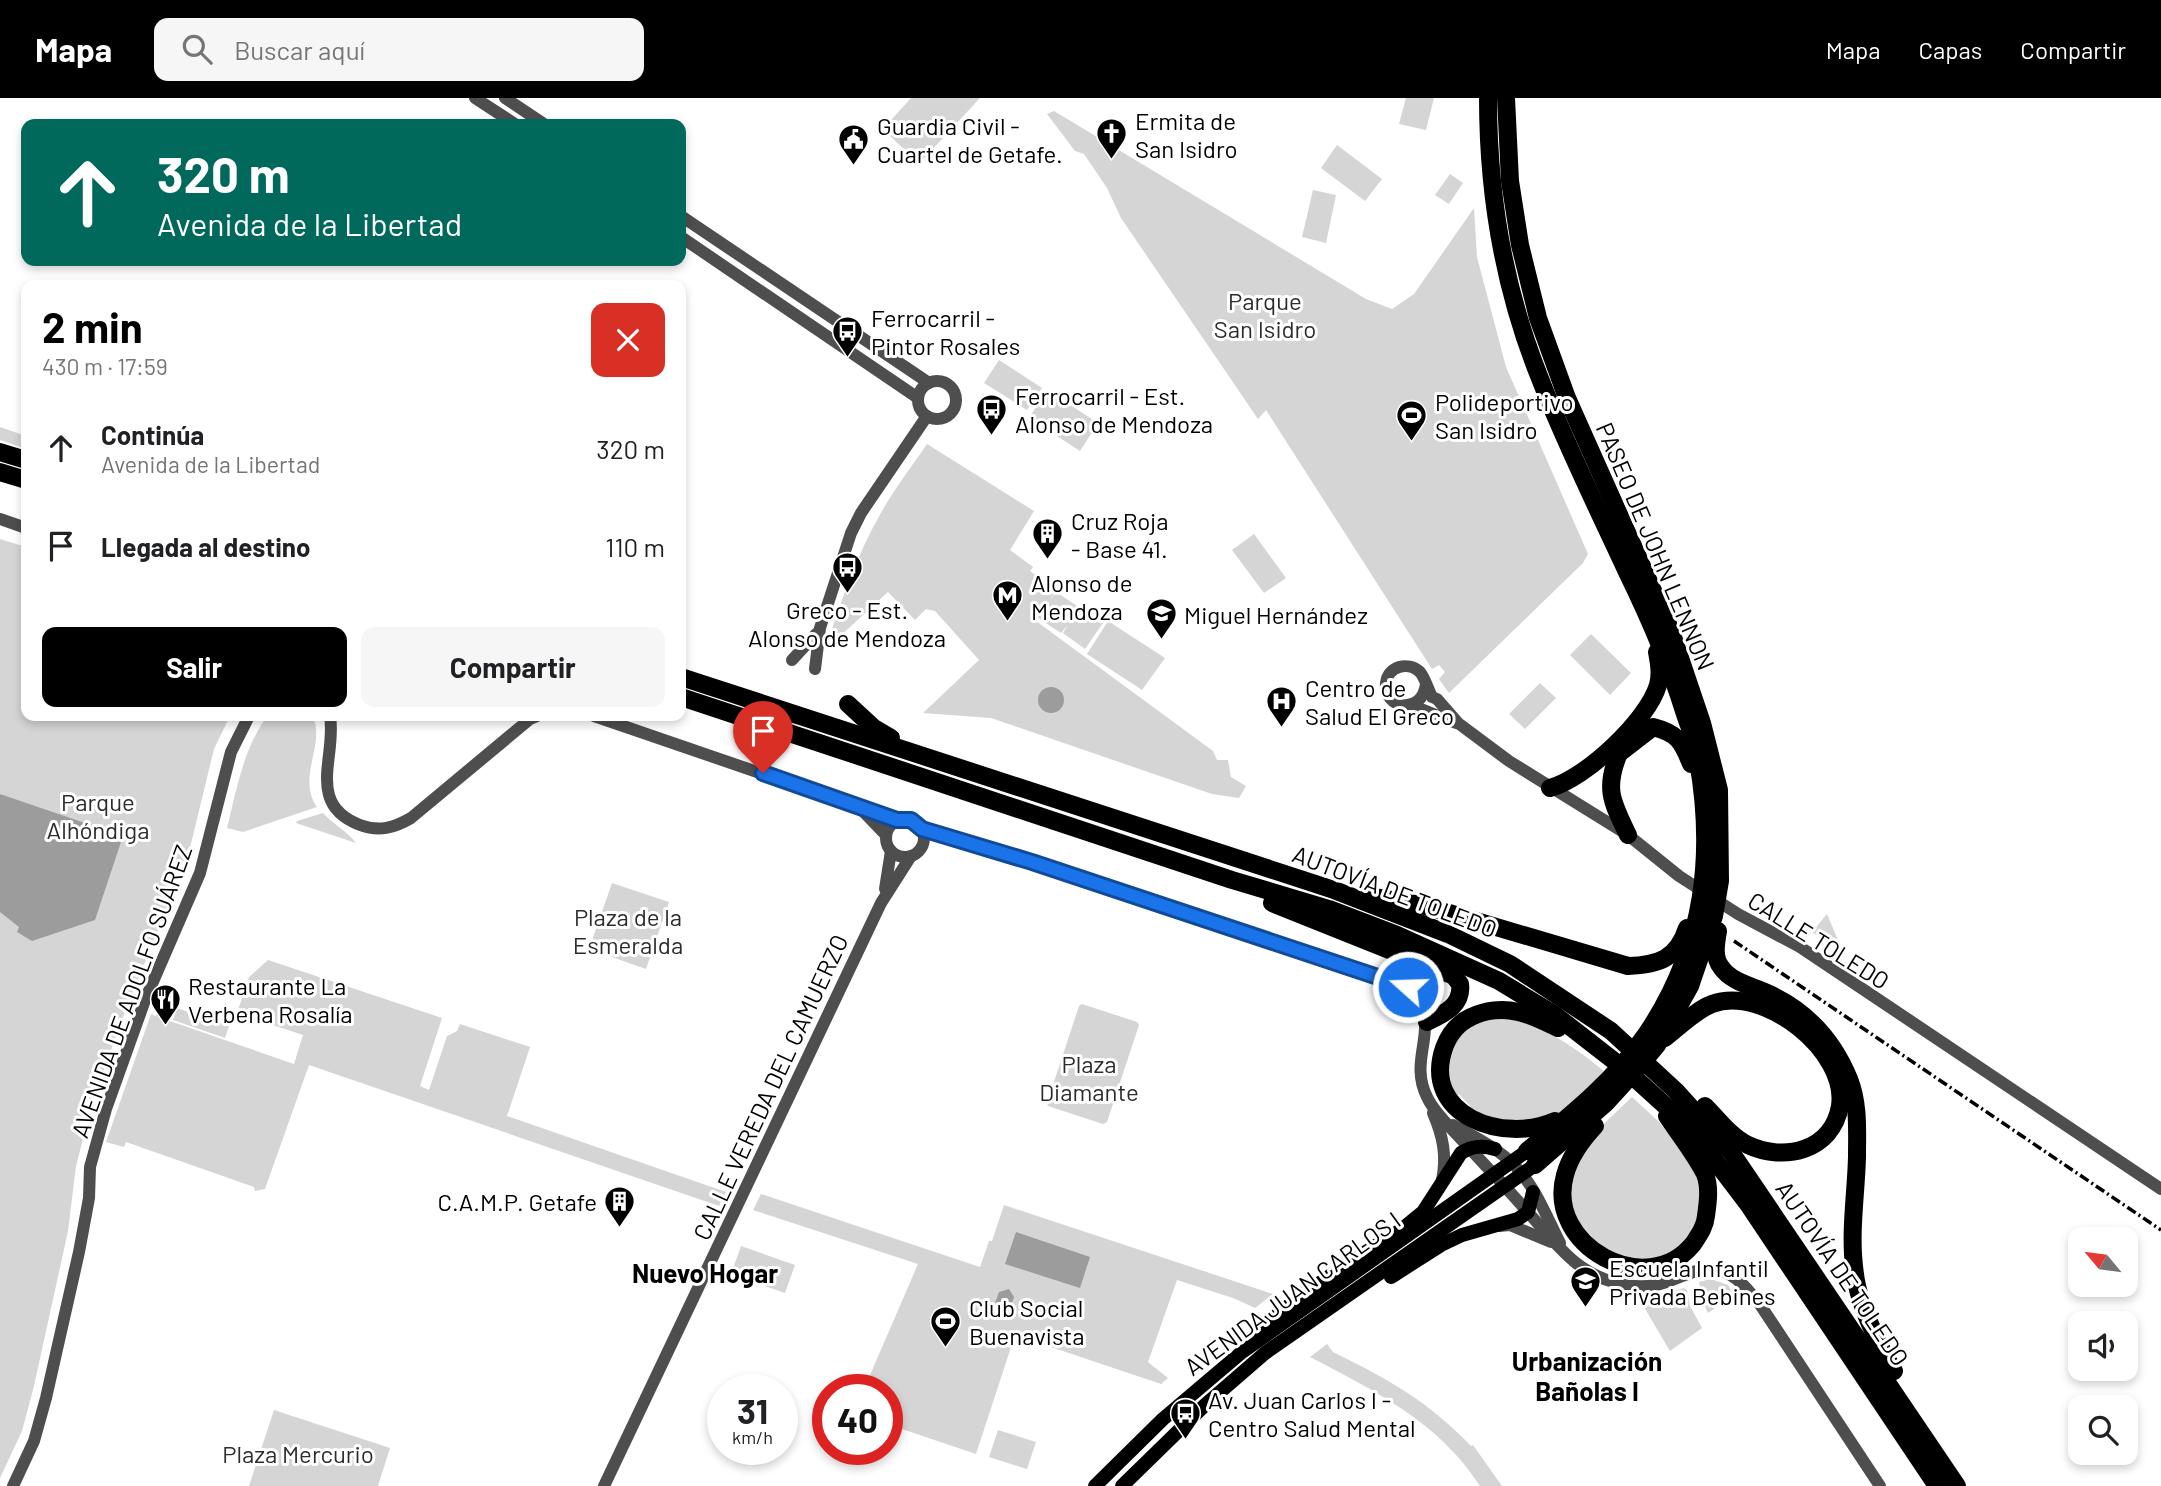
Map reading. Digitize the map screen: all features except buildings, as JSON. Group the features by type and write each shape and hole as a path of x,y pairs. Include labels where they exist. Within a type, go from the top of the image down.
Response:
{"highway":[{"name":"PASEO DE JOHN LENNON","path":"1488,98 1488,154 1494,215 1524,336 1584,481 1651,621 1676,684 1696,748 1718,880"},
{"name":"PASEO DE JOHN LENNON","path":"1506,98 1510,181 1520,245 1538,318 1567,398 1671,631 1702,723 1728,834 1718,880 1714,916 1704,951 1677,1011 1578,1129 1531,1158"},
{"path":"0,452 21,458"},
{"path":"0,472 21,478"},
{"path":"1556,791 1614,746 1649,702 1658,685 1660,670 1651,621"},
{"name":"AUTOVÍA DE TOLEDO","path":"686,679 1334,890 1448,934 1510,964 1611,1031 1676,1091 1731,1152 1957,1486"},
{"name":"AUTOVÍA DE TOLEDO","path":"686,699 1232,880 1329,909 1442,954 1499,981 1555,1014 1652,1092 1690,1129 1748,1204 1937,1486"},
{"path":"848,704 874,728 915,752"},
{"path":"1556,791 1590,779 1653,727 1669,731 1683,744 1704,802"},
{"path":"1619,753 1611,772 1610,790 1628,835"},
{"path":"1232,880 1264,900 1454,976 1460,984 1458,999 1441,1016 1427,1022"},
{"path":"1334,890 1422,905 1628,965 1647,965 1663,960 1674,951 1718,880"},
{"path":"1718,880 1715,952 1720,967 1730,976 1769,994 1811,1022 1827,1039 1842,1062 1851,1085 1857,1114 1853,1239 1855,1276 1871,1326 1886,1359 1968,1486"},
{"name":"PASEO DE JOHN LENNON","path":"1651,1040 1687,957 1694,922"},
{"path":"1611,1031 1633,1039 1746,1144 1775,1154 1797,1153 1821,1141 1832,1126 1840,1106 1839,1087 1833,1069 1805,1034 1768,1007 1745,1000 1712,1004 1651,1040"},
{"path":"1576,1112 1539,1128 1509,1130 1483,1125 1452,1103 1443,1085 1440,1063 1447,1038 1456,1027 1475,1015 1488,1011 1517,1011 1590,1043"},
{"name":"PASEO DE JOHN LENNON","path":"1531,1158 1576,1112 1611,1087"},
{"path":"1611,1087 1606,1114 1576,1150 1569,1163 1564,1178 1563,1208 1570,1227 1588,1247 1614,1262 1642,1268 1673,1260 1690,1247 1701,1233 1709,1195 1705,1175 1652,1092"}],"main road":[{"path":"1216,1373 1289,1305 1346,1264 1401,1230 1423,1212 1454,1162 1469,1148 1486,1146 1495,1149"},
{"name":"AVENIDA JUAN CARLOS I","path":"1122,1486 1205,1405 1265,1353 1531,1158"},
{"name":"AVENIDA JUAN CARLOS I","path":"1096,1486 1163,1419 1253,1345 1490,1188"},
{"path":"1265,1353 1297,1340 1441,1245 1484,1227 1518,1219 1528,1212 1533,1192"}],"street":[{"path":"475,98 507,119"},
{"path":"505,98 536,119"},
{"path":"686,219 929,383"},
{"path":"686,240 918,398"},
{"path":"938,381 947,384 954,392 955,404 943,418 926,416 920,410 918,398 923,386 929,383 938,381"},
{"path":"815,670 820,628 857,519 926,416"},
{"path":"0,519 21,526"},
{"path":"792,660 820,628"},
{"path":"1400,666 1413,667 1422,674 1426,684 1422,697 1411,705 1398,705 1388,696 1385,686 1389,674 1400,666"},
{"name":"CALLE TOLEDO","path":"1426,684 1432,697 1437,699 1458,723"},
{"name":"CALLE TOLEDO","path":"1411,705 1458,723 1556,791 1628,835 1679,876 1738,914 1800,947 2161,1189"},
{"name":"AVENIDA DE ADOLFO SUÁREZ","path":"13,1486 34,1441 46,1398 82,1238 92,1158 106,1109 145,1000 200,873 231,752 246,721"},
{"path":"330,721 325,777 329,797 338,811 353,822 370,828 388,829 411,818 530,721"},
{"path":"609,721 857,804 897,820 911,820 922,829 975,844 1408,987 1418,998 1427,1022 1420,1058 1420,1077 1440,1128 1444,1146 1445,1159 1440,1187"},
{"path":"857,804 886,835"},
{"path":"897,820 886,835 887,844 898,856 939,842 975,844"},
{"path":"916,852 924,836 922,829"},
{"name":"CALLE VEREDA DEL CAMUERZO","path":"884,896 891,851"},
{"name":"CALLE VEREDA DEL CAMUERZO","path":"604,1486 884,896 916,852"},
{"path":"1426,1097 1552,1243 1586,1270 1601,1278 1629,1286 1655,1286 1700,1270 1712,1269 1731,1274 1754,1296 1880,1486"},
{"path":"1444,1120 1495,1149 1518,1169 1566,1255"},
{"path":"1484,1227 1510,1225 1552,1243"}],"green space":[{"path":"911,98 980,98 919,164 883,129"},
{"path":"1406,98 1434,98 1426,130 1399,124"},
{"name":"Polideportivo San Isidro","path":"1054,111 1366,299 1392,309 1414,294 1474,208 1477,257 1506,367 1588,554 1583,563 1449,693 1439,679 1445,672 1439,665 1432,669 1266,410 1258,419 1121,218 1107,188 1084,154 1075,151 1047,114"},
{"path":"1337,145 1382,179 1365,201 1321,168"},
{"path":"1450,174 1463,183 1449,204 1435,195"},
{"path":"1313,190 1336,195 1326,243 1302,237"},
{"path":"999,360 1042,388 1027,410 984,383"},
{"path":"1047,390 1098,423 1080,451 1029,418"},
{"path":"0,427 21,434 21,447 0,440"},
{"path":"927,444 1034,511 1010,550 1033,567 1030,571 1056,590 1050,600 1056,592 1103,623 1085,649 1063,633 1068,625 1061,633 1038,618 1036,621 1213,751 1217,760 1228,760 1231,777 1246,786 1239,798 1212,794 991,718 923,713 979,660 935,611 926,609 915,620 888,592 825,650 864,545 892,494"},
{"path":"1254,534 1286,578 1264,593 1232,550"},
{"name":"Parque Alhóndiga","path":"0,539 21,545 21,721 228,721 214,749 188,856 126,1009 93,1100 76,1166 68,1231 34,1386 22,1431 0,1478"},
{"path":"1108,621 1165,658 1142,690 1087,654"},
{"path":"1591,634 1631,673 1610,695 1570,655"},
{"path":"1540,683 1556,698 1525,729 1509,714"},
{"path":"264,721 314,721 316,737 309,784 317,807 243,832 227,828 246,756"},
{"path":"323,813 348,835 356,843 296,823"},
{"name":"Plaza de la Esmeralda","path":"612,883 669,902 646,969 589,949"},
{"path":"1827,914 1843,952 1812,932"},
{"path":"268,960 442,1018 420,1086 429,1090 447,1036 457,1031 460,1024 530,1047 507,1116 726,1192 719,1206 309,1065 265,1189 255,1191 254,1187 126,1142 124,1147 106,1142 151,1014 156,1016 159,1005 172,1007 167,1020 294,1064 303,1035 237,1013 249,977"},
{"name":"Plaza Diamante","path":"1082,1004 1137,1022 1139,1025 1107,1122 1103,1124 1048,1106 1047,1103 1079,1006"},
{"path":"177,1008 229,1026 225,1038 173,1020"},
{"path":"1515,1017 1563,1041 1605,1072 1567,1108 1543,1120 1504,1124 1467,1109 1470,1106 1459,1094 1456,1097 1448,1082 1448,1050 1452,1041 1477,1020"},
{"path":"1632,1097 1658,1121 1689,1158 1703,1193 1696,1229 1677,1249 1649,1262 1613,1254 1589,1241 1567,1199 1567,1187 1592,1135"},
{"name":"Club Social Buenavista","path":"761,1194 980,1267 1004,1205 1273,1294 1255,1308 1177,1280 1148,1362 1168,1378 1161,1384 1015,1335 976,1454 903,1429 903,1374 870,1374 918,1264 753,1210"},
{"path":"741,1246 795,1265 785,1293 731,1274"},
{"path":"1711,1279 1728,1285 1734,1295 1708,1313 1699,1282"},
{"path":"1684,1288 1702,1328 1670,1351 1638,1297"},
{"path":"1327,1344 1333,1352 1389,1382 1439,1416 1473,1445 1502,1486 1480,1486 1464,1463 1445,1444 1404,1410 1310,1357"},
{"name":"Plaza Mercurio","path":"274,1410 390,1448 378,1486 249,1486"},
{"path":"998,1430 1036,1442 1027,1469 989,1457"}],"shaded area":[{"path":"1051,687 1060,691 1064,700 1060,709 1051,713 1042,709 1038,700 1042,691"},
{"path":"0,794 123,836 95,920 32,941 17,932 19,927 0,912"},
{"path":"1016,1232 1090,1257 1080,1288 1005,1264"},
{"path":"1009,1289 1014,1297 1007,1317 998,1319 992,1311 999,1292"}],"railway":[{"path":"1734,941 2161,1230"}],"place":[{"name":"Ermita de San Isidro","path":"1112,161"},
{"name":"Guardia Civil - Cuartel de Getafe.","path":"854,166"},
{"name":"Ferrocarril - Pintor Rosales","path":"848,358"},
{"name":"Ferrocarril - Est. Alonso de Mendoza","path":"992,436"},
{"name":"Polideportivo San Isidro","path":"1412,442"},
{"name":"Cruz Roja - Base 41.","path":"1048,561"},
{"name":"Greco - Est. Alonso de Mendoza","path":"847,594"},
{"name":"Alonso de Mendoza","path":"1008,623"},
{"name":"Miguel Hernández","path":"1161,641"},
{"name":"Centro de Salud El Greco","path":"1282,728"},
{"name":"Restaurante La Verbena Rosalía","path":"165,1026"},
{"name":"C.A.M.P. Getafe","path":"620,1228"},
{"name":"Escuela Infantil Privada Bebines","path":"1586,1308"},
{"name":"Club Social Buenavista","path":"946,1348"},
{"name":"Av. Juan Carlos I - Centro Salud Mental","path":"1185,1440"}],"district":[{"name":"Nuevo Hogar","path":"705,1272"},
{"name":"Urbanización Bañolas I","path":"1587,1375"}],"route":[{"path":"763,773 897,820 911,820 922,829 1032,862 1408,987"}],"park label":[{"name":"Parque San Isidro","path":"1265,314"}]}
